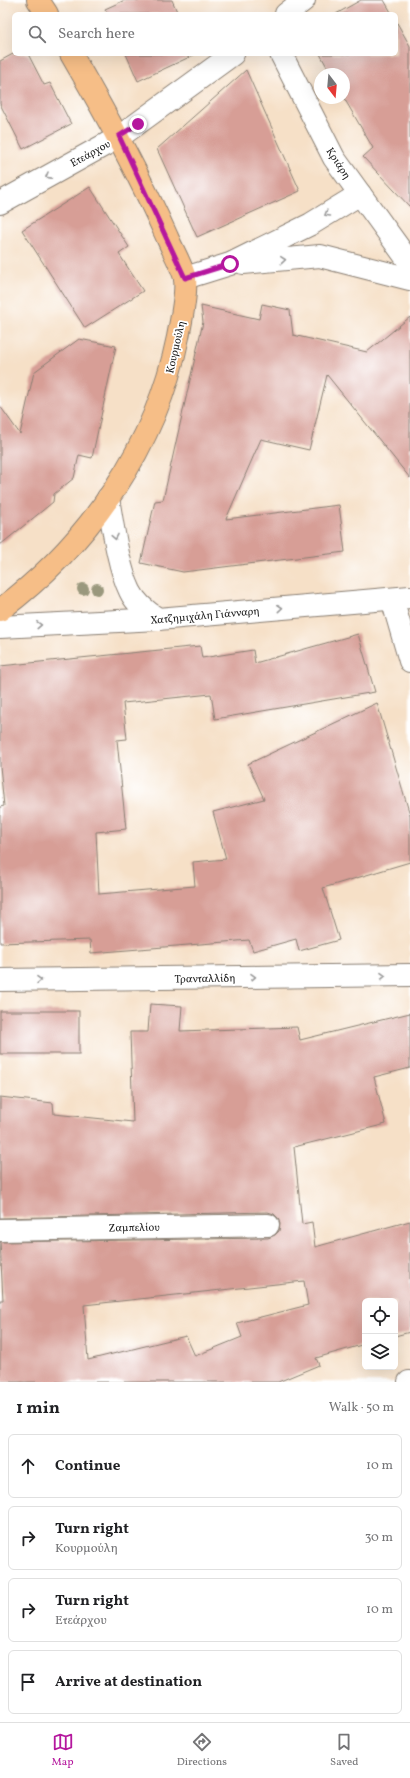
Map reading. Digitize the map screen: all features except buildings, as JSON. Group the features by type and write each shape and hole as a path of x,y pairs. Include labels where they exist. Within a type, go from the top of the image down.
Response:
{"main road":[{"path":"38,0 46,12"},
{"name":"Κουρμούλη","path":"0,610 25,591 55,563 108,498 130,465 148,430 163,394 174,356 182,317 185,278 119,136 72,56"}],"street":[{"name":"Ετεάρχου","path":"0,203 119,136 230,56"},
{"name":"Κριάρη","path":"282,56 334,158 410,263"},
{"path":"185,278 230,264 311,224 360,194"},
{"path":"230,264 320,256 410,279"},
{"path":"108,498 118,555 130,592 142,608 158,619"},
{"path":"401,598 410,661"},
{"name":"Χατζημιχάλη Γιάνναρη","path":"0,627 158,619 401,598"},
{"name":"Τρανταλλίδη","path":"0,980 410,975"},
{"name":"Ζαμπελίου","path":"0,1230 268,1225"}],"route":[{"path":"138,124 119,136 165,232 185,278 230,264"}]}
